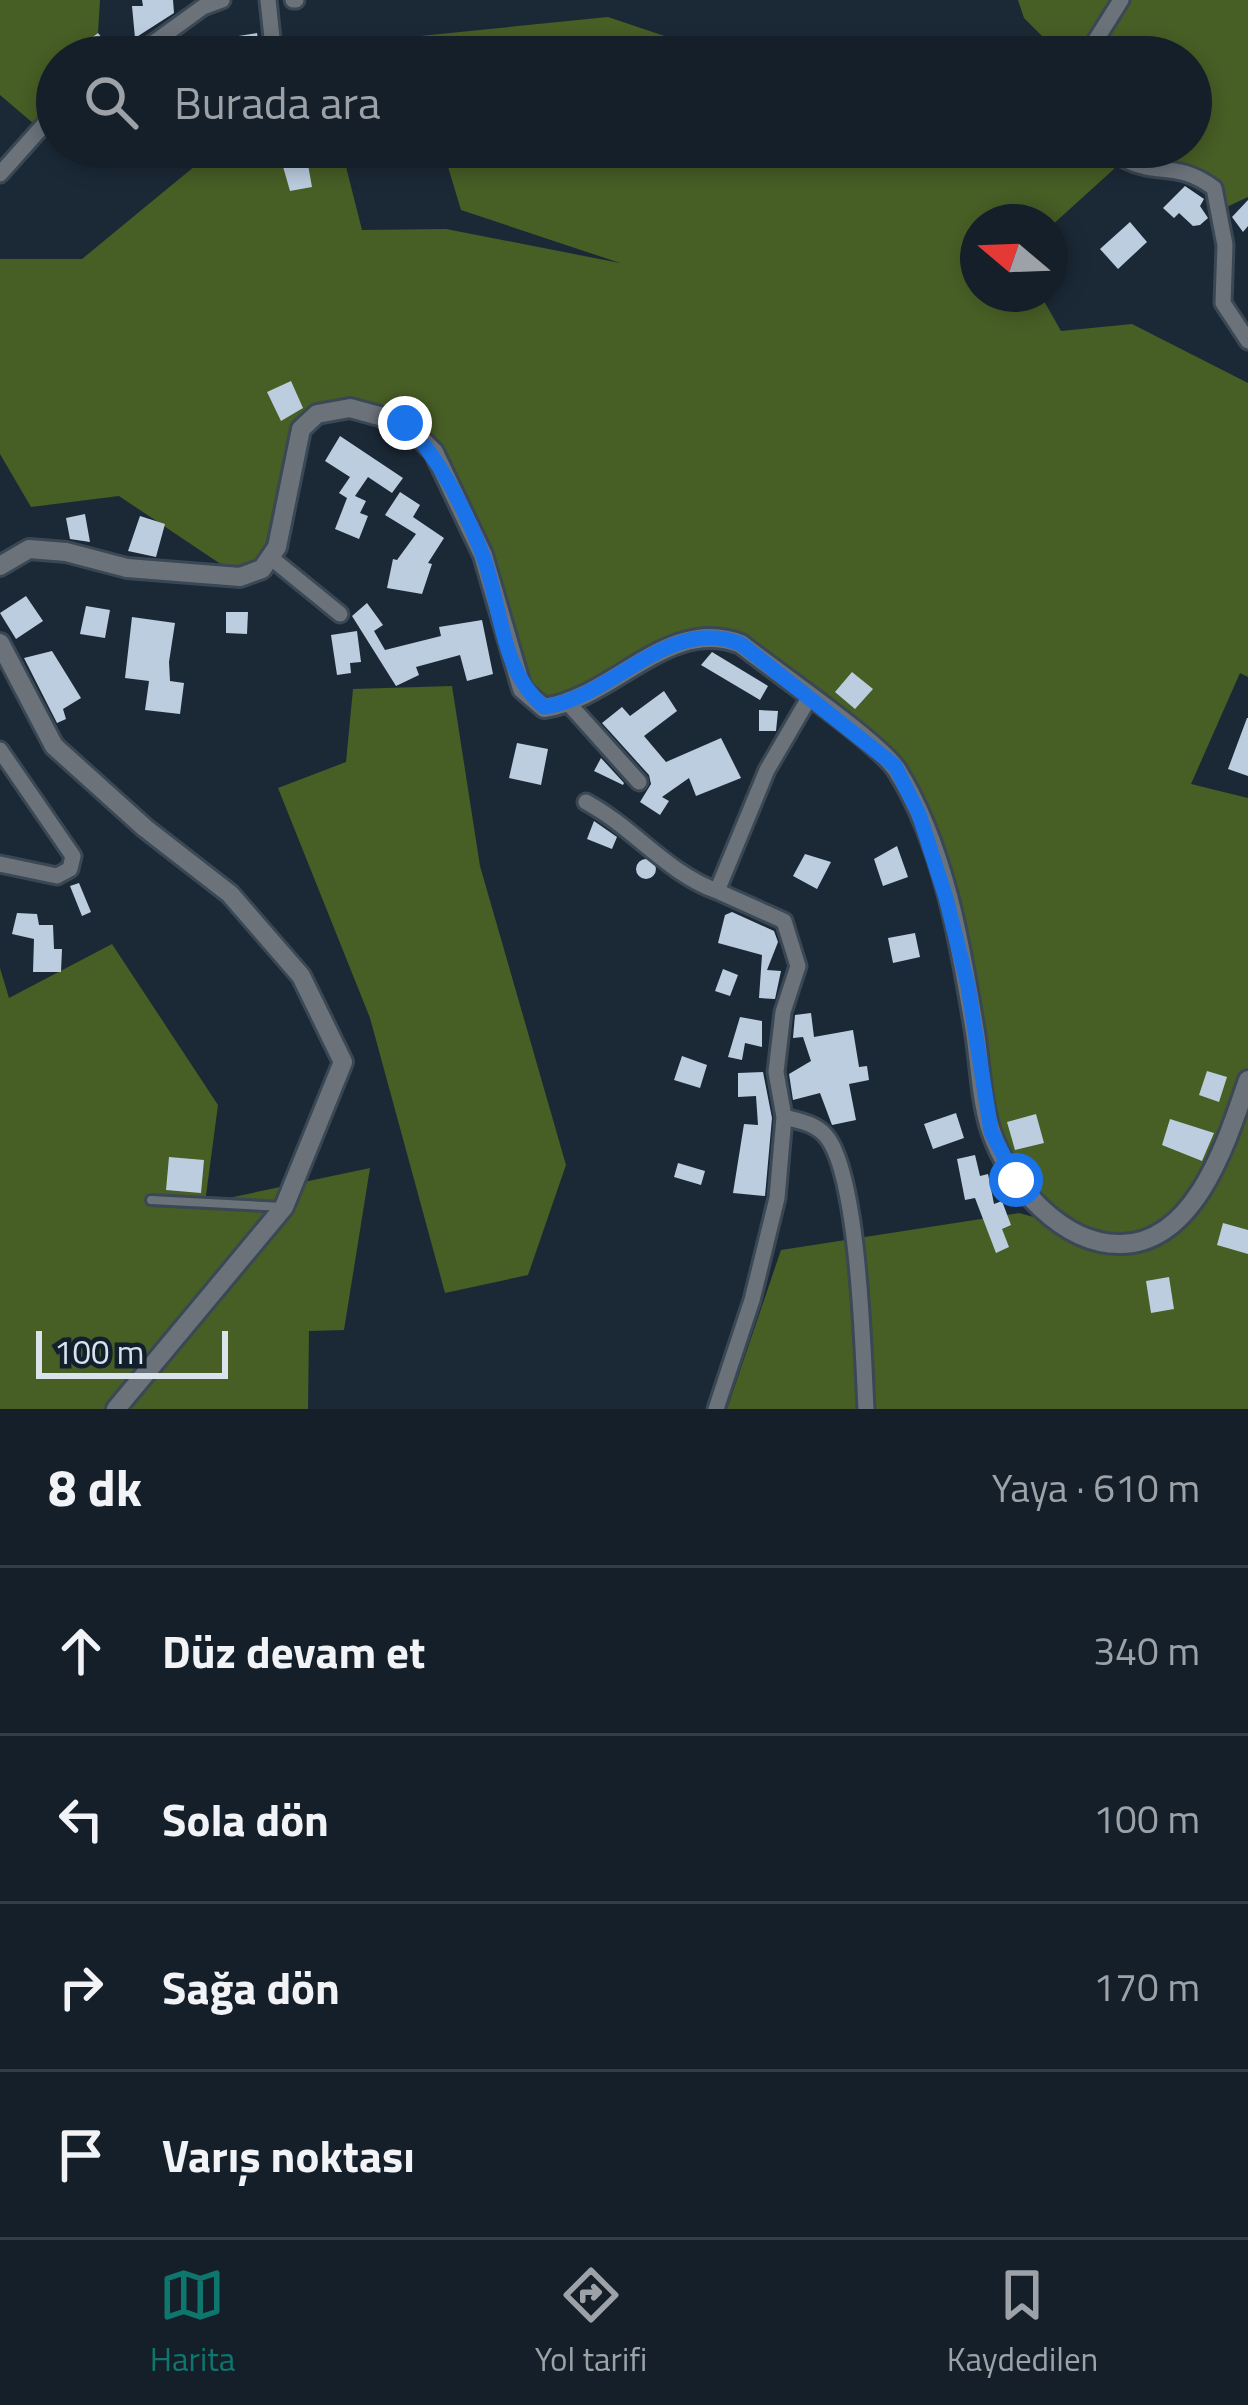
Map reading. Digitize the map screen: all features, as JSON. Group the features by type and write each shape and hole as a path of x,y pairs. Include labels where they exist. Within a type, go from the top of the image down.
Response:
{"street":[{"path":"163,36 203,7 222,0"},
{"path":"268,0 272,36"},
{"path":"1098,36 1121,0"},
{"path":"0,174 36,134"},
{"path":"1168,168 1189,170 1214,188 1225,245 1223,303 1248,341"},
{"path":"0,566 28,549 66,552 127,568 240,577 262,568 270,556 301,429 330,409 350,408 405,423 434,452 483,555 522,689 544,707 569,704 688,637 719,635 741,644 895,766 919,814 968,986 991,1131 1016,1180 1056,1221 1090,1241 1127,1244 1167,1227 1198,1196 1248,1080"},
{"path":"270,556 340,614"},
{"path":"0,643 54,746 145,828 230,894 301,976 343,1062 284,1207 116,1409"},
{"path":"716,891 767,770 809,698"},
{"path":"569,704 639,782"},
{"path":"0,750 74,856 70,869 57,875 0,863"},
{"path":"586,802 622,822 676,874 784,921 792,941 797,966 782,1012 776,1072 784,1117 769,1234 716,1409"},
{"path":"784,1117 815,1126 838,1158 857,1269 866,1409"}],"lane":[{"path":"151,1200 284,1207"}],"green space":[{"path":"0,0 100,0 96,36 36,36 36,126 0,95"},
{"path":"1018,0 1248,0 1248,197 1218,211 1213,187 1147,168 1212,168 1212,36 1042,36 1024,18"},
{"path":"608,17 665,36 420,36"},
{"path":"192,168 346,168 362,230 446,229 620,263 461,210 448,168 1114,168 1068,211 1068,204 960,204 960,312 1050,312 1061,331 1132,324 1248,383 1248,677 1240,673 1191,784 1248,798 1248,1409 727,1409 781,1250 1019,1213 1114,1239 1044,1208 991,1131 940,879 895,766 741,644 689,637 569,704 531,697 445,475 405,423 317,414 270,557 240,577 119,496 31,507 0,454 0,259 82,259"},
{"path":"452,686 480,866 566,1165 528,1275 445,1293 370,1018 278,788 346,762 353,689"},
{"path":"112,944 218,1105 205,1203 370,1168 344,1330 309,1331 308,1409 0,1409 0,968 9,998"}],"building":[{"path":"142,0 173,0 174,13 135,36 132,6 143,6"},
{"path":"283,168 309,168 312,187 290,191"},
{"path":"1185,186 1204,199 1200,206 1208,218 1200,225 1193,226 1179,213 1174,218 1163,208"},
{"path":"1248,200 1248,226 1243,232 1232,217"},
{"path":"1130,222 1147,242 1118,269 1100,249"},
{"path":"291,381 303,408 281,421 267,392"},
{"path":"340,436 403,478 392,493 368,477 355,496 366,501 360,513 368,516 359,539 335,529 347,498 339,493 350,477 325,461"},
{"path":"400,492 420,505 413,517 444,538 428,563 432,564 422,594 387,588 393,559 397,560 416,534 385,515"},
{"path":"85,514 90,542 70,539 66,518"},
{"path":"140,516 165,524 156,557 128,551"},
{"path":"26,596 43,621 16,639 0,613"},
{"path":"367,603 383,625 374,631 385,650 441,636 439,627 482,620 493,674 467,681 460,655 416,667 419,675 396,686 352,616"},
{"path":"86,606 110,610 105,638 80,634"},
{"path":"226,612 248,612 247,634 226,633"},
{"path":"132,617 175,623 170,681 184,683 180,714 145,710 149,681 125,678"},
{"path":"357,631 361,662 350,663 351,673 337,675 331,635"},
{"path":"52,651 81,698 63,709 66,719 57,723 24,658"},
{"path":"712,652 768,686 760,700 701,665"},
{"path":"852,672 873,689 855,709 835,692"},
{"path":"664,691 677,711 644,736 666,762 721,738 741,778 696,796 689,778 662,797 669,801 660,815 640,802 651,784 649,775 602,723 622,707 630,716"},
{"path":"759,710 778,711 776,731 759,731"},
{"path":"1248,718 1248,776 1228,769"},
{"path":"517,743 548,749 541,785 509,778"},
{"path":"601,758 624,783 623,785 594,771"},
{"path":"594,821 617,837 612,849 587,839"},
{"path":"897,846 908,877 883,886 874,859"},
{"path":"805,854 831,862 817,889 793,876"},
{"path":"646,859 656,869 646,879 636,869"},
{"path":"79,883 91,912 82,916 70,886"},
{"path":"732,912 774,931 778,942 767,970 781,971 775,999 759,998 762,955 718,943 725,915"},
{"path":"17,913 37,914 39,925 53,925 54,949 62,949 61,972 33,972 34,939 12,934"},
{"path":"915,933 920,957 893,963 888,938"},
{"path":"723,969 738,975 730,996 715,991"},
{"path":"811,1013 814,1037 853,1030 859,1067 867,1066 869,1080 849,1084 856,1120 832,1125 820,1093 793,1100 789,1074 811,1061 803,1037 793,1038 795,1015"},
{"path":"740,1017 762,1021 762,1047 745,1043 742,1060 728,1057"},
{"path":"682,1056 707,1065 700,1088 674,1080"},
{"path":"1207,1071 1227,1077 1219,1102 1199,1095"},
{"path":"763,1072 772,1118 765,1196 733,1193 744,1124 758,1125 756,1096 738,1097 738,1073"},
{"path":"956,1113 964,1138 933,1149 924,1124"},
{"path":"1036,1114 1044,1143 1015,1150 1007,1122"},
{"path":"1170,1119 1214,1133 1202,1161 1162,1145"},
{"path":"975,1155 980,1176 988,1174 994,1204 1002,1201 1011,1225 1002,1229 1009,1247 996,1253 975,1198 965,1200 957,1159"},
{"path":"169,1157 204,1160 201,1193 166,1190"},
{"path":"678,1163 705,1171 701,1185 674,1177"},
{"path":"1223,1223 1248,1230 1248,1254 1217,1245"},
{"path":"1169,1277 1174,1309 1151,1313 1146,1281"}],"route":[{"path":"405,423 434,452 483,555 522,689 544,707 569,704 688,637 719,635 741,644 895,766 919,814 946,898 968,986 991,1131 1016,1180"}]}
